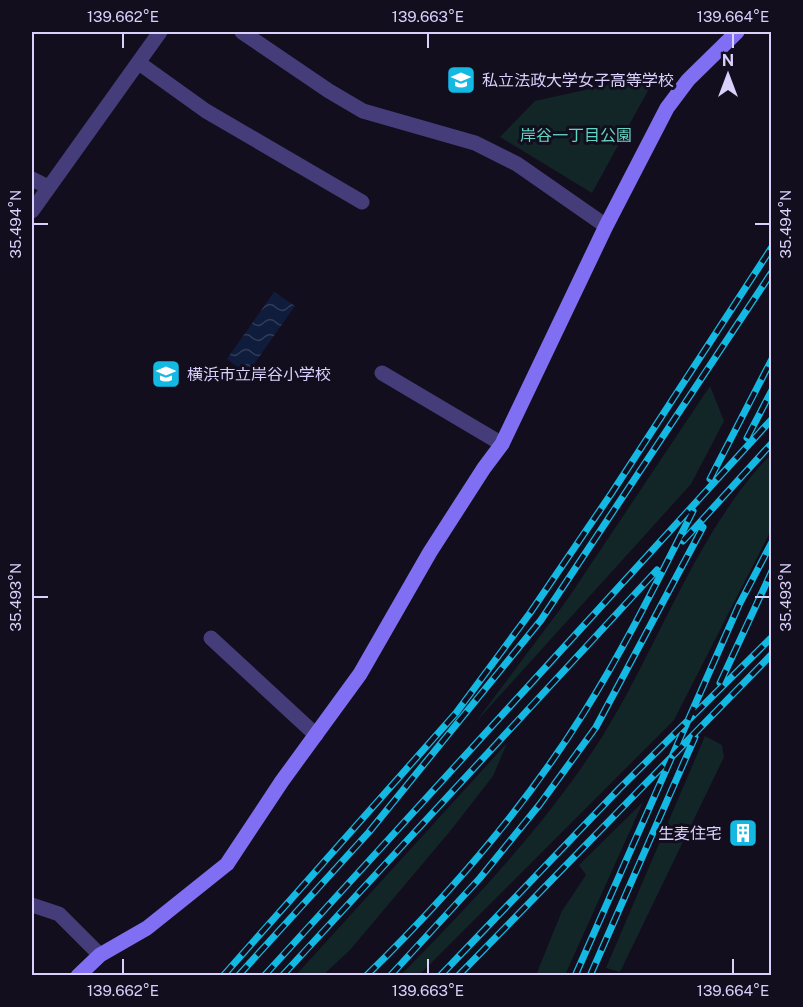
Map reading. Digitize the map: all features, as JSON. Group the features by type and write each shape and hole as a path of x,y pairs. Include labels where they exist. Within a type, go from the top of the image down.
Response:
{"street":[{"path":"32,211 160,32"},
{"path":"242,32 328,91 363,111 476,143 517,164 606,226"},
{"path":"78,975 100,954 147,928 227,864 360,674 430,552 502,444 606,226 667,108 688,80 738,32"},
{"path":"139,63 206,111 362,202"},
{"path":"32,179 48,187"},
{"path":"382,373 502,444"},
{"path":"210,638 316,735"},
{"path":"32,905 59,914 100,954"}],"green space":[{"name":"岸谷一丁目公園","path":"657,74 592,193 500,137 535,101"},
{"path":"710,386 724,421 691,484 475,723 567,600"},
{"path":"771,454 771,530 674,720 419,975 401,975 508,861 580,769 623,701 699,554 744,485"},
{"path":"705,736 722,745 724,757 620,972 606,968"},
{"path":"507,743 493,776 451,830 350,950 323,975 296,975"},
{"path":"643,802 565,975 536,975 562,911 586,875 579,865"}],"water":[{"path":"274,292 295,306 247,374 227,359"}],"railway":[{"path":"223,976 456,713 530,613 611,494 772,247"},
{"path":"238,976 369,832 541,620 772,272"},
{"path":"710,479 772,359"},
{"path":"747,438 772,390"},
{"path":"264,976 772,419"},
{"path":"683,541 772,443"},
{"path":"366,976 454,884 509,818 560,750 613,665 693,511"},
{"path":"390,976 480,878 540,804 596,727 703,527"},
{"path":"575,976 739,605 772,542"},
{"path":"282,976 657,570"},
{"path":"720,683 772,571"},
{"path":"440,976 619,789 772,637"},
{"path":"458,976 772,654"},
{"path":"590,976 695,737"}],"place":[{"name":"私立法政大学女子高等学校","path":"461,80"},
{"name":"横浜市立岸谷小学校","path":"166,374"},
{"name":"生麦住宅","path":"743,833"}]}
